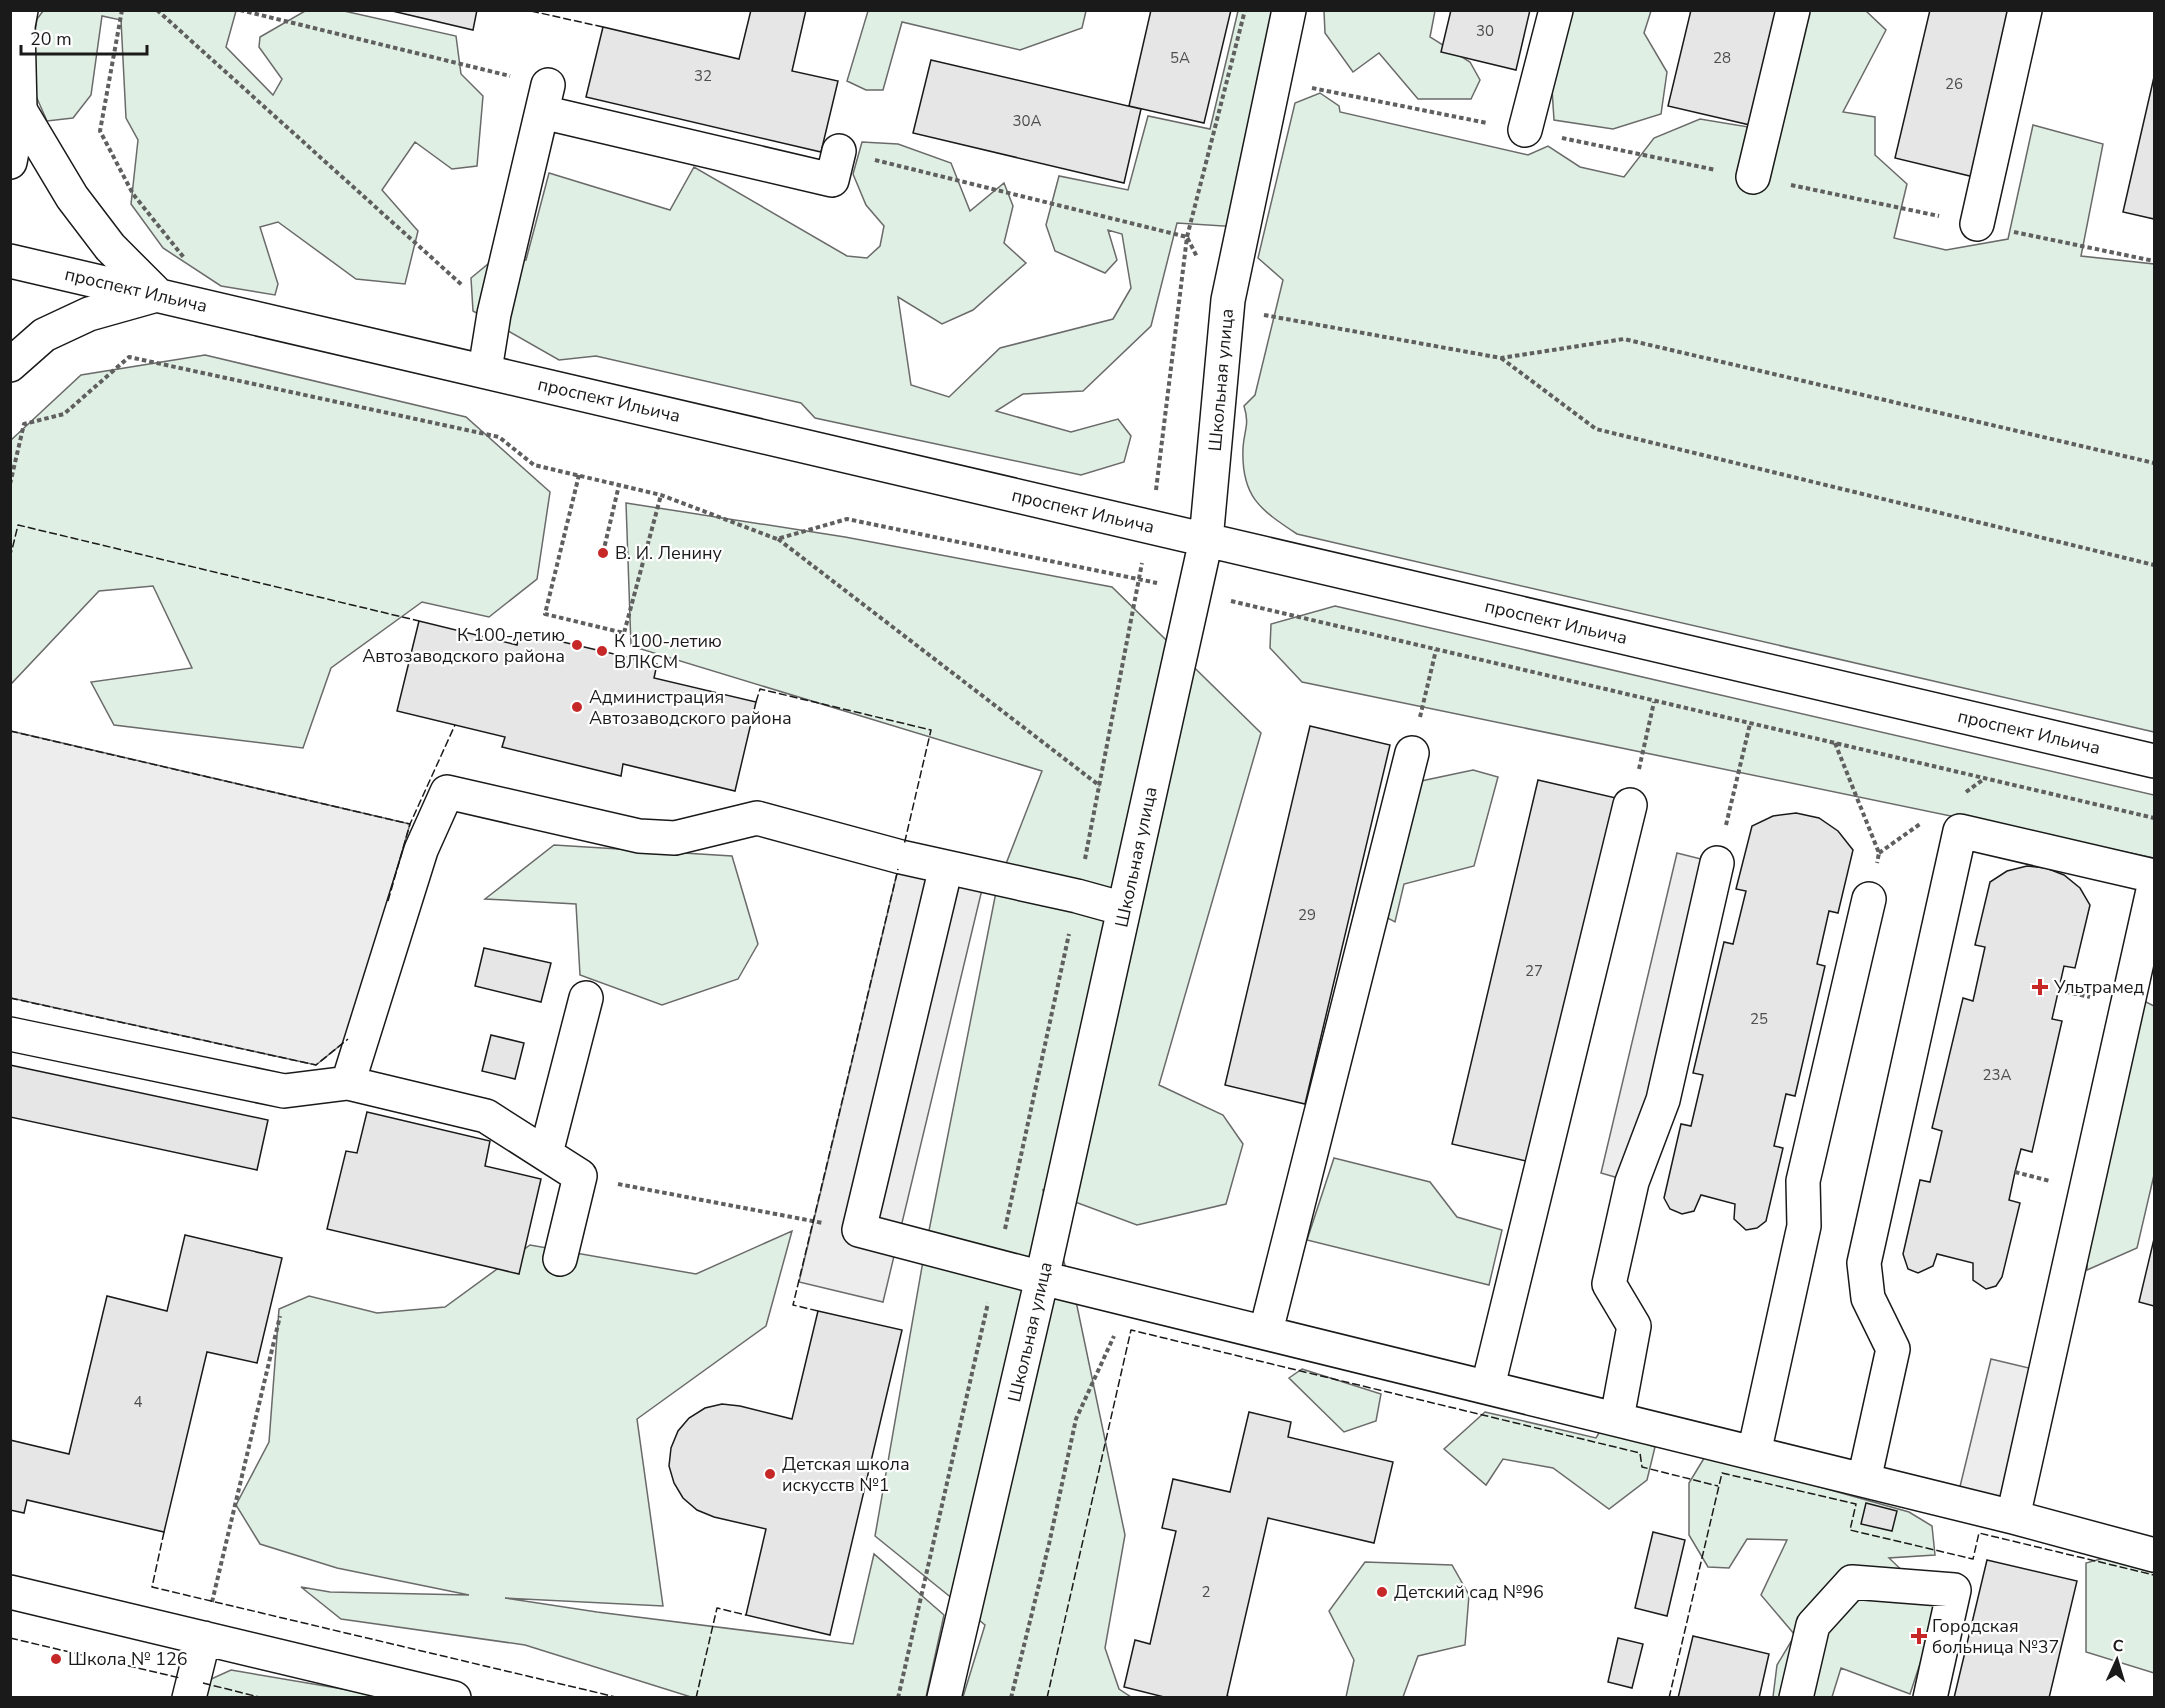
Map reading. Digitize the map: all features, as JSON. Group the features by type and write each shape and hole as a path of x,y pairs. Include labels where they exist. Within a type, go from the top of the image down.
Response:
{"street":[{"name":"Школьная улица","path":"944,1698 1042,1278 1206,540 1228,300 1289,10"},
{"path":"1525,130 1556,10"},
{"path":"1753,177 1792,10"},
{"path":"1977,224 2025,10"},
{"path":"10,162 20,110 17,20"},
{"path":"485,370 494,314 545,99 832,180 839,151"},
{"path":"10,365 44,335 89,314 158,295 110,246 72,196 20,110"},
{"name":"проспект Ильича","path":"10,261 485,370 2154,762"},
{"path":"1266,1331 1412,753"},
{"path":"348,1083 421,850 447,792 639,836 675,838 757,818 946,867 1077,896 1124,909"},
{"path":"1488,1386 1630,804"},
{"path":"1864,1480 1893,1349 1868,1298 1864,1263 1960,831 2154,876"},
{"path":"1617,1418 1634,1326 1609,1284 1632,1182 1663,1100 1721,849"},
{"path":"946,867 859,1230 1042,1278 1145,1301 2013,1517 2154,1555"},
{"path":"1754,1453 1804,1226 1803,1181 1872,886"},
{"path":"2013,1517 2154,886"},
{"path":"546,1153 586,998"},
{"path":"10,1034 284,1091 348,1083 486,1116 580,1176 560,1259"},
{"path":"1796,1698 1813,1625 1852,1582 1953,1590 1930,1698"},
{"path":"10,1592 454,1698"},
{"path":"189,1698 204,1638"}],"path":[{"path":"122,10 100,131 133,195 185,259"},
{"path":"157,10 494,314"},
{"path":"240,10 545,99"},
{"path":"1155,500 1187,237 1245,10"},
{"path":"839,151 1187,237 1202,267"},
{"path":"1255,314 1501,358 1624,339 2154,463"},
{"path":"10,484 24,424 64,414 129,357 499,437 534,465 661,495 777,539 1100,786"},
{"path":"1501,358 1596,429 2154,565"},
{"path":"579,476 545,614 624,633 661,495"},
{"path":"603,553 619,485"},
{"path":"777,539 848,519 1164,584"},
{"path":"898,1698 1077,896 1144,555"},
{"path":"1222,599 2154,818"},
{"path":"1412,753 1436,651"},
{"path":"1630,804 1654,702"},
{"path":"1721,849 1750,724"},
{"path":"1835,743 1879,853 1872,886"},
{"path":"580,1176 859,1230"},
{"path":"1011,1698 1049,1544 1076,1419 1112,1339 1145,1301"},
{"path":"204,1638 280,1316"}],"green space":[{"path":"868,10 1086,11 1082,28 1020,50 902,22 883,90 866,90 847,81"},
{"path":"43,11 236,11 226,47 273,95 282,79 259,47 260,37 305,11 344,11 456,36 461,74 483,96 477,166 452,169 415,142 382,190 418,231 405,284 356,279 278,222 260,227 278,284 275,295 221,286 163,248 131,204 138,140 126,118 121,20 102,16 91,95 73,118 47,121 28,78 37,19"},
{"path":"1238,11 1288,11 1239,227 1177,223 1151,326 1083,391 1023,394 996,411 1071,432 1118,419 1131,436 1124,462 1081,475 815,418 801,403 596,356 559,360 473,311 471,278 488,264 526,260 549,173 670,210 694,167 847,256 867,258 880,246 884,226 866,205 853,174 862,142 898,144 951,163 970,211 1004,183 1013,206 1004,243 1026,263 973,310 942,324 898,297 911,385 949,397 1000,348 1113,319 1131,288 1122,234 1108,230 1117,260 1105,273 1055,251 1046,225 1059,176 1128,190 1148,116 1210,129"},
{"path":"1324,11 1435,11 1430,37 1470,62 1480,80 1471,99 1418,99 1379,53 1353,72 1325,33"},
{"path":"1547,11 1651,11 1644,33 1667,72 1661,114 1613,129 1554,120"},
{"path":"1784,11 1866,11 1886,30 1843,112 1875,117 1875,155 1907,184 1894,238 1946,250 2008,239 2033,125 2103,144 2081,256 2154,264 2154,732 1297,534 1272,517 1255,500 1249,490 1243,464 1247,423 1244,406 1255,395 1283,280 1258,258 1295,103 1320,93 1339,106 1340,112 1528,155 1548,146 1580,167 1624,177 1654,138 1700,119 1754,128"},
{"path":"205,355 466,417 550,492 537,579 489,617 422,602 331,668 303,748 114,725 91,682 192,668 153,586 99,591 11,684 11,440 81,375"},
{"path":"626,503 845,537 1112,587 1261,733 1159,1085 1223,1115 1243,1144 1226,1204 1137,1225 1043,1190 1077,1306 1125,1535 1105,1648 1119,1689 1131,1697 963,1697 985,1625 875,1536 923,1261 997,887 1042,771 631,646"},
{"path":"1335,606 2154,795 2154,858 1302,682 1270,648 1271,624"},
{"path":"1473,770 1498,777 1474,866 1404,884 1395,922 1367,907 1393,787"},
{"path":"554,845 732,856 758,944 738,979 662,1005 580,975 576,904 485,899"},
{"path":"2144,1001 2154,1006 2154,1175 2137,1248 2087,1270 2088,1230"},
{"path":"1334,1158 1430,1182 1457,1217 1502,1230 1489,1285 1307,1240"},
{"path":"792,1231 766,1326 637,1419 663,1606 505,1598 597,1612 853,1644 874,1554 944,1615 926,1697 691,1697 525,1645 341,1619 301,1587 330,1592 469,1595 337,1568 260,1544 236,1505 269,1442 279,1309 309,1296 377,1313 445,1307 530,1245 696,1274"},
{"path":"1302,1369 1381,1394 1376,1421 1344,1432 1289,1378"},
{"path":"1485,1412 1596,1438 1602,1428 1655,1447 1647,1480 1609,1509 1553,1468 1503,1459 1486,1485 1444,1449"},
{"path":"1706,1455 1909,1512 1932,1526 1935,1555 1889,1558 1939,1606 1910,1694 1841,1668 1832,1697 1773,1697 1777,1665 1795,1635 1761,1595 1787,1540 1747,1539 1729,1568 1708,1567 1689,1535 1689,1483"},
{"path":"2104,1558 2154,1570 2154,1673 2086,1652 2086,1563"},
{"path":"1365,1562 1452,1565 1469,1595 1465,1645 1418,1656 1403,1697 1346,1697 1354,1660 1329,1611"},
{"path":"231,1670 390,1697 202,1697 198,1685"}],"shaded area":[{"path":"11,731 410,824 348,1039 316,1065 11,998"},
{"path":"1677,853 1717,863 1632,1182 1601,1173"},
{"path":"901,857 985,877 883,1302 799,1282"},
{"path":"1991,1359 2045,1372 2013,1517 1956,1503"}],"building":[{"path":"388,10 477,10 473,30"},
{"path":"751,10 806,10 792,71 838,81 821,152 586,97 603,27 739,59"},
{"path":"1151,10 1231,10 1204,123 1129,106"},
{"path":"1451,10 1530,10 1516,70 1441,52"},
{"path":"1691,10 1776,10 1750,125 1668,106"},
{"path":"1930,10 2014,10 1974,177 1895,158"},
{"path":"931,60 1141,109 1124,183 913,133"},
{"path":"2154,77 2154,219 2123,212"},
{"name":"Администрация Автозаводского района","path":"419,621 517,645 520,632 657,664 654,678 756,702 735,791 623,764 621,776 502,747 505,737 397,711"},
{"path":"1310,726 1390,745 1305,1104 1225,1085"},
{"path":"1538,780 1616,798 1530,1162 1452,1144"},
{"path":"1796,813 1819,818 1838,831 1853,850 1838,913 1829,911 1817,964 1825,966 1795,1096 1786,1094 1774,1146 1783,1148 1766,1221 1757,1228 1746,1230 1734,1219 1735,1204 1701,1195 1694,1211 1682,1214 1670,1209 1664,1198 1681,1124 1691,1126 1703,1075 1693,1073 1724,942 1733,944 1746,891 1736,889 1752,826 1773,816"},
{"path":"2027,866 2046,868 2064,875 2080,888 2090,905 2075,968 2064,966 2052,1019 2062,1021 2032,1152 2021,1149 2015,1172 2009,1200 2020,1203 2002,1277 1996,1286 1986,1289 1973,1280 1973,1263 1937,1254 1933,1266 1918,1273 1908,1269 1903,1254 1920,1180 1930,1182 1942,1131 1932,1128 1963,998 1973,1001 1985,947 1975,945 1990,882 2007,871"},
{"path":"484,948 551,963 541,1002 475,986"},
{"path":"491,1035 524,1043 515,1079 482,1071"},
{"path":"10,1065 268,1120 257,1170 10,1117"},
{"path":"367,1112 490,1141 485,1166 541,1179 519,1274 327,1229 346,1151 357,1153"},
{"path":"185,1235 282,1258 257,1363 207,1352 164,1532 27,1500 24,1513 10,1510 10,1440 69,1454 107,1296 167,1311"},
{"path":"2154,1239 2154,1306 2139,1302"},
{"name":"Детская школа искусств №1","path":"818,1311 902,1330 830,1635 746,1615 766,1529 714,1517 697,1510 683,1498 674,1483 669,1466 671,1448 678,1431 689,1418 705,1408 722,1404 740,1406 792,1419"},
{"path":"1249,1412 1291,1422 1288,1437 1393,1462 1374,1543 1268,1518 1227,1696 1233,1698 1168,1698 1124,1687 1135,1640 1150,1644 1176,1531 1162,1528 1173,1479 1230,1492"},
{"path":"1866,1503 1897,1511 1892,1531 1861,1524"},
{"path":"1653,1532 1685,1540 1667,1616 1635,1608"},
{"path":"1987,1560 2077,1581 2049,1698 1954,1698"},
{"path":"1693,1636 1769,1654 1759,1698 1678,1698"},
{"path":"1618,1638 1643,1644 1632,1688 1608,1682"}],"fence":[{"path":"531,11 603,27"},
{"path":"10,558 18,525 419,621"},
{"path":"756,702 760,689 931,730 904,845"},
{"path":"388,901 410,824 455,725"},
{"path":"10,731 410,824"},
{"path":"818,1311 793,1305 898,869"},
{"path":"10,998 316,1065 348,1039"},
{"path":"1047,1698 1131,1330 1640,1453 1642,1467 1718,1486"},
{"path":"1669,1698 1722,1473 1856,1504 1850,1530 1973,1559 1979,1533 2154,1575"},
{"path":"164,1532 152,1587 620,1698"},
{"path":"696,1698 717,1608 746,1615"},
{"path":"10,1638 180,1678"},
{"path":"203,1683 263,1698"}],"place":[{"name":"В. И. Ленину","path":"603,553"},
{"name":"К 100-летию Автозаводского района","path":"577,645"},
{"name":"К 100-летию ВЛКСМ","path":"602,651"},
{"name":"Администрация Автозаводского района","path":"577,707"},
{"name":"Ультрамед","path":"2040,987"},
{"name":"Детская школа искусств №1","path":"770,1474"},
{"name":"Детский сад №96","path":"1382,1592"},
{"name":"Городская больница №37","path":"1919,1636"},
{"name":"Школа № 126","path":"56,1659"}]}
